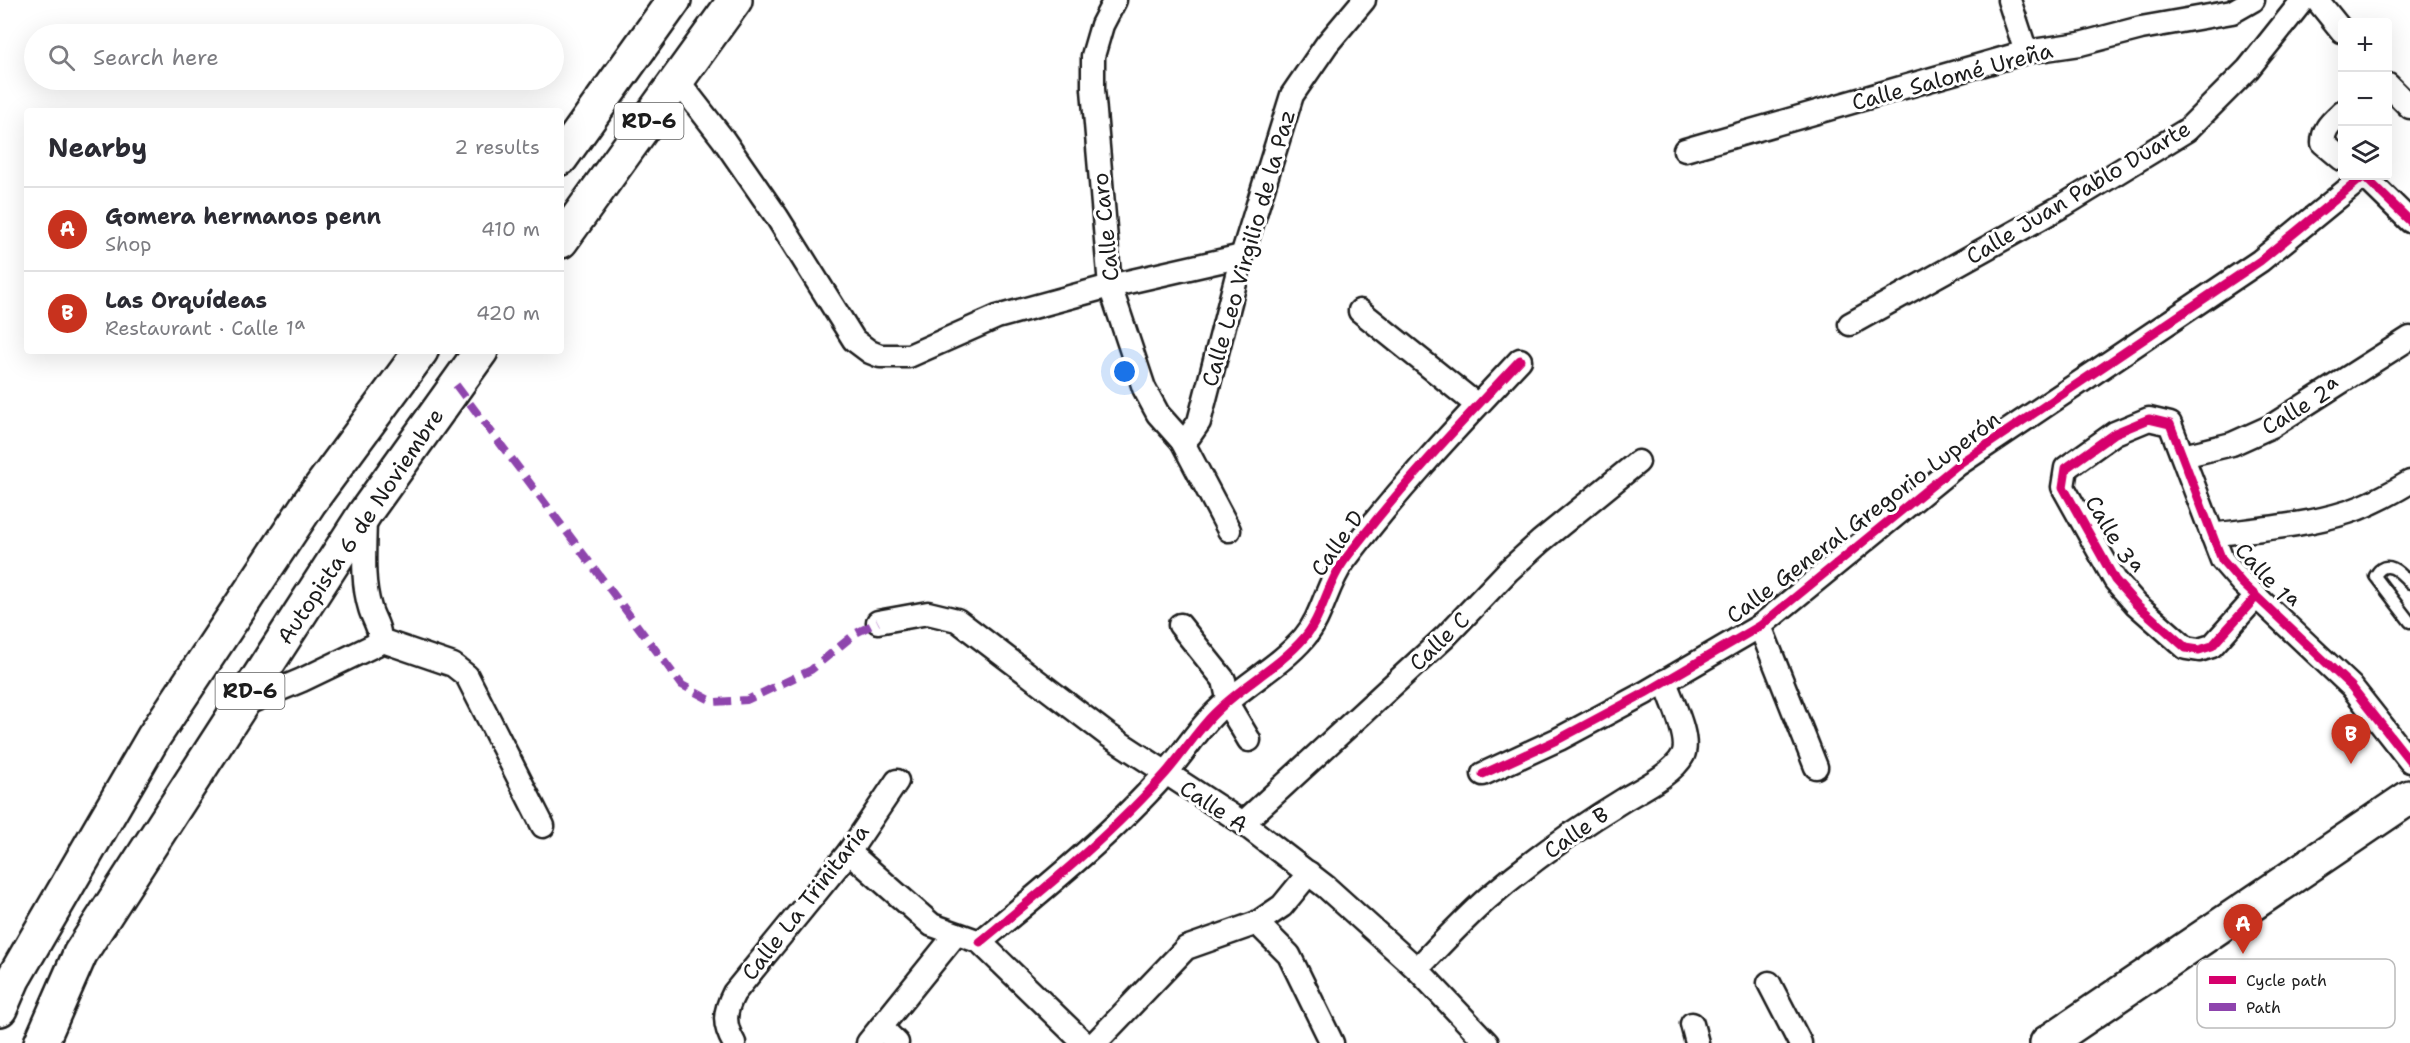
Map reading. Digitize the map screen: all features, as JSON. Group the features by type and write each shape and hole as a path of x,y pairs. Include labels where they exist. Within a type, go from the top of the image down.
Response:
{"main road":[{"name":"RD-6","path":"564,154 674,0"},
{"name":"RD-6","path":"564,238 735,0"},
{"name":"RD-6","path":"0,1009 13,979 153,738 309,503 419,354"},
{"name":"Autopista 6 de Noviembre","path":"41,1043 80,954 365,513 479,354"},
{"path":"2047,1043 2410,797"}],"street":[{"name":"Calle Caro","path":"1115,0 1102,25 1093,56 1093,90 1110,286 1144,388 1158,414 1182,441 1229,530"},
{"name":"Calle Leo Virgilio de la Paz","path":"1182,441 1190,435 1199,422 1242,256 1294,90 1327,44 1364,0"},
{"path":"2009,0 2026,52"},
{"name":"Calle Salomé Ureña","path":"1685,150 2026,52 2080,44 2141,28 2232,12 2253,0"},
{"name":"Calle Juan Pablo Duarte","path":"1850,324 2064,206 2187,130 2248,69 2303,0"},
{"path":"2317,0 2338,25"},
{"path":"678,81 723,139 777,217 855,340 870,352 886,357 909,356 997,317 1110,286 1242,256"},
{"path":"2392,89 2410,106"},
{"path":"2338,116 2328,125 2323,134 2323,143 2338,155"},
{"name":"Calle General Gregorio Luperón","path":"1483,774 1559,739 1760,626 1957,465 2260,261 2359,180"},
{"path":"2368,180 2410,221"},
{"path":"1360,311 1477,405"},
{"name":"Calle 2ª","path":"2183,456 2232,444 2272,426 2410,338"},
{"name":"Calle D","path":"980,942 1078,860 1165,774 1229,699 1289,654 1307,634 1329,585 1342,563 1414,474 1520,360"},
{"name":"Calle 1ª","path":"2066,468 2115,433 2149,419 2170,424 2222,560 2256,597 2351,686 2410,761"},
{"name":"Calle C","path":"1243,823 1445,637 1509,570 1638,462"},
{"name":"Calle 3ª","path":"2066,468 2063,488 2115,580 2136,604 2186,648 2199,650 2212,646 2256,597"},
{"path":"2212,535 2300,523 2347,512 2378,500 2410,482"},
{"path":"240,706 302,680 377,644 380,640 369,608 365,578 365,513"},
{"name":"Calle A","path":"878,622 928,613 957,620 1108,735 1243,823 1309,873 1417,969 1487,1043"},
{"path":"1180,625 1224,680 1230,708 1249,740"},
{"path":"1760,626 1816,767"},
{"path":"380,640 453,665 467,676 543,826"},
{"name":"Calle B","path":"1417,969 1487,899 1550,849 1598,815 1653,782 1679,761 1685,741 1665,681"},
{"name":"Calle La Trinitaria","path":"730,1036 726,1009 734,993 849,852 897,781"},
{"path":"849,852 932,925 980,942 1084,1043"},
{"path":"1095,1043 1186,948 1257,923 1282,906 1309,873"},
{"path":"1257,923 1289,955 1332,1043"},
{"path":"897,1043 874,1035 957,934"},
{"path":"1769,983 1800,1043"}],"lane":[{"path":"2410,583 2396,568 2385,567 2375,576 2410,622"}],"marked path":[{"path":"456,385 682,685 714,702 747,700 811,670 856,633 878,622"}],"cycle path":[{"path":"1483,774 1559,739 1645,693 1760,626 1957,465 2260,261 2364,176 2410,221"},
{"path":"980,942 1122,819 1165,774 1214,714 1304,638 1316,620 1338,570 1364,535 1429,458 1520,360"},
{"path":"2256,597 2212,646 2199,650 2186,648 2136,604 2115,580 2063,487 2066,468 2115,433 2149,419 2170,424 2222,560 2242,583 2351,686 2410,761"}],"place":[{"name":"Las Orquídeas","path":"2351,764"},
{"name":"Gomera hermanos penn","path":"2243,954"}]}
